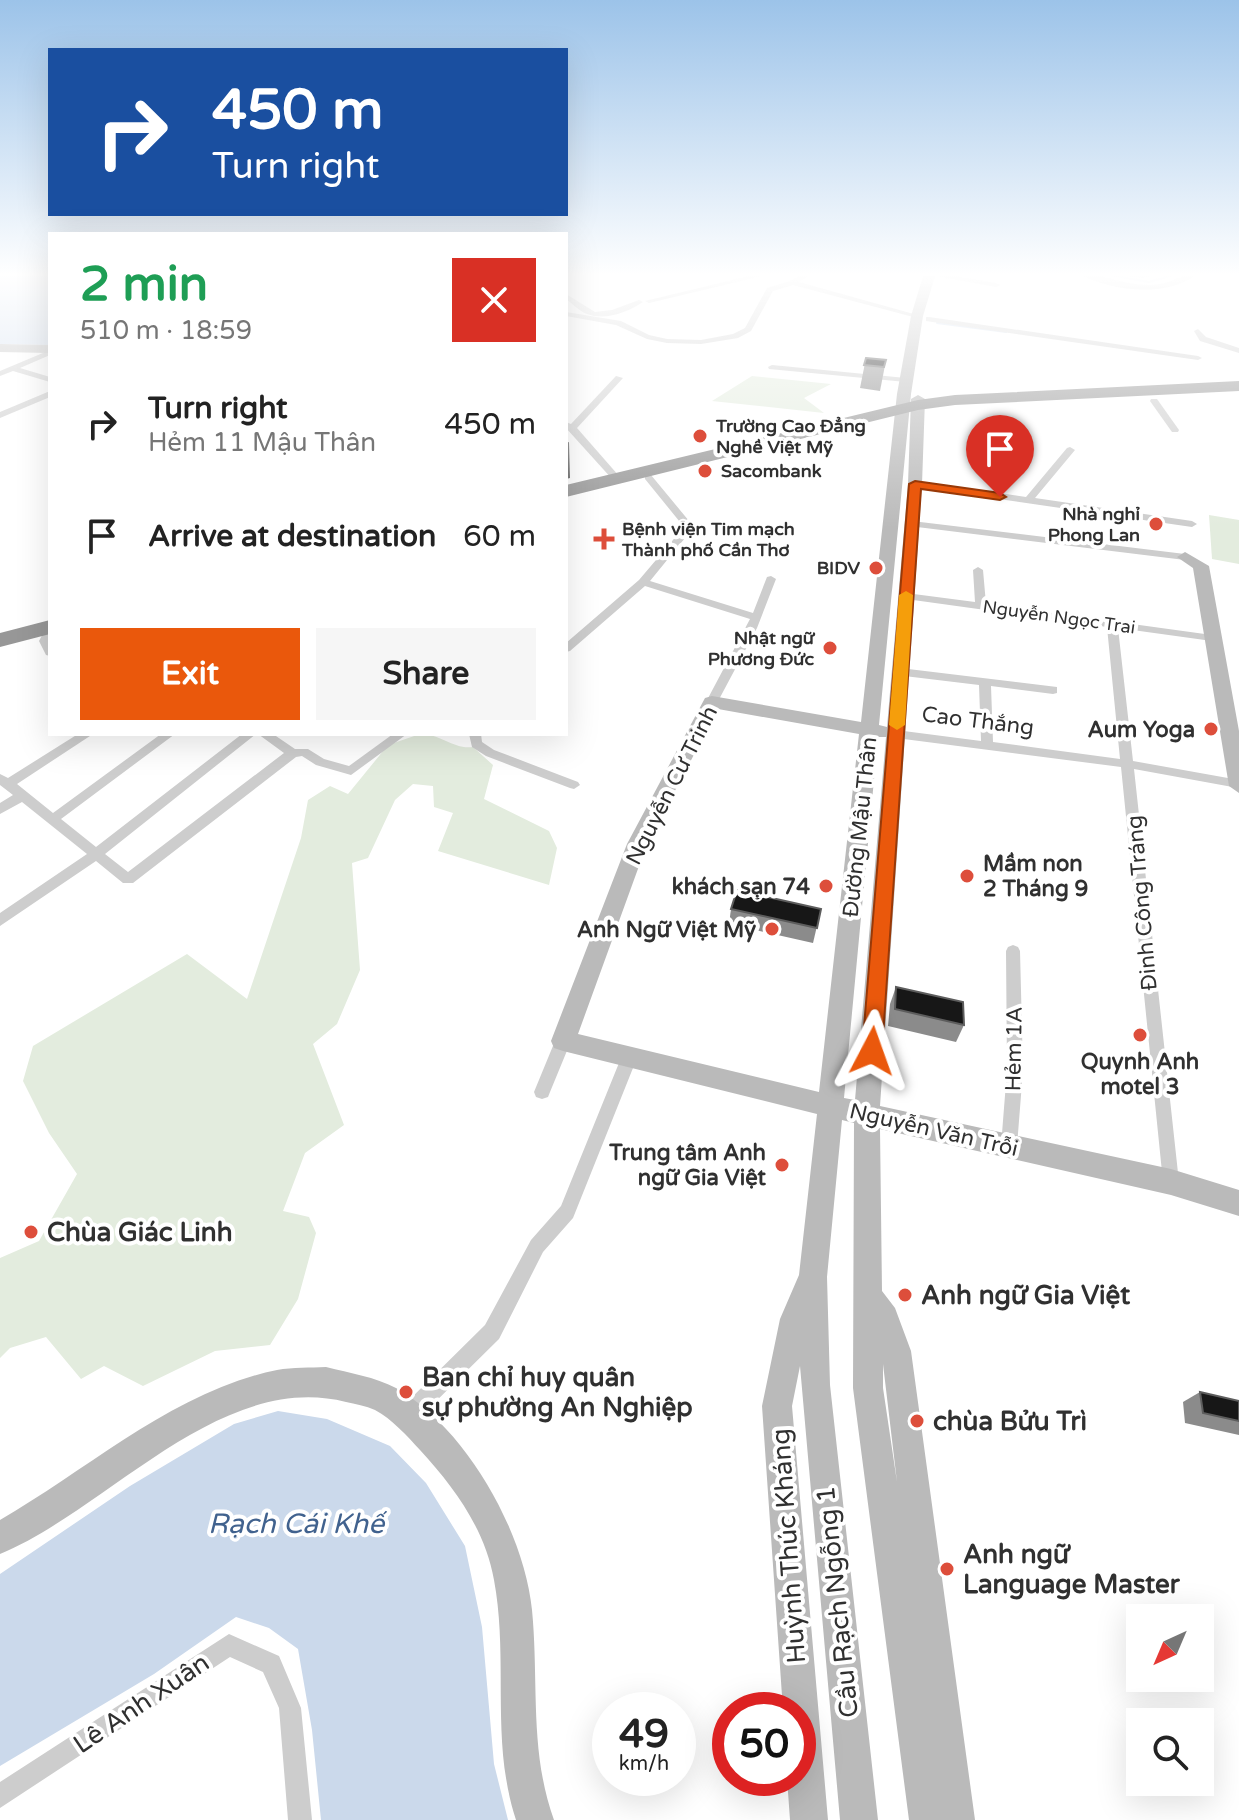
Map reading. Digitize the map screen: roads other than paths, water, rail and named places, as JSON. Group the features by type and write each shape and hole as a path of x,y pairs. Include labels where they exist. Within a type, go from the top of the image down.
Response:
{"highway":[{"path":"568,490 912,406 955,400 1239,386"},
{"path":"568,497 912,406 1239,397"},
{"path":"0,632 48,620"},
{"path":"0,640 48,628"}],"main road":[{"name":"Đường Mậu Thân","path":"912,358 906,380 912,406 915,484 867,1115 868,1388 928,1820"},
{"name":"Đường Mậu Thân","path":"921,376 922,358"},
{"name":"Đường Mậu Thân","path":"815,1385 813,1277 829,1106 886,547 912,406"},
{"path":"886,547 910,551"},
{"path":"1185,557 1201,566 1239,785"},
{"name":"Cao Thắng","path":"712,702 896,734"},
{"name":"Nguyễn Cư Trinh","path":"563,1041 637,844 712,702"},
{"path":"563,1041 629,1058"},
{"name":"Nguyễn Văn Trỗi","path":"629,1058 867,1115 1171,1182 1239,1203"},
{"name":"Huỳnh Thúc Kháng","path":"809,1820 777,1406 794,1319 813,1277"},
{"path":"867,1295 885,1318 896,1351 956,1820"},
{"path":"0,1538 32,1522 172,1429 230,1400 300,1381 335,1382 376,1394 408,1415 454,1463 494,1523 511,1580 520,1750 529,1807 535,1820"},
{"name":"Cầu Rạch Ngỗng 1","path":"815,1385 859,1820"}],"street":[{"path":"0,374 36,358"},
{"path":"772,367 906,380"},
{"path":"13,369 48,379"},
{"path":"616,478 569,427 619,378"},
{"path":"0,415 48,395"},
{"path":"1154,401 1175,430"},
{"path":"1028,501 1070,450"},
{"path":"568,647 643,582 689,527 648,477"},
{"path":"915,484 1192,524"},
{"path":"912,524 1185,557"},
{"path":"978,570 981,606"},
{"name":"Nguyễn Cư Trinh","path":"712,702 771,579"},
{"path":"643,582 755,617"},
{"name":"Nguyễn Ngọc Trai","path":"906,596 1212,638"},
{"name":"Đinh Công Tráng","path":"1112,624 1171,1182"},
{"path":"900,672 1053,690"},
{"path":"985,683 987,745"},
{"name":"Cao Thắng","path":"896,734 1128,764 1239,785"},
{"path":"83,736 4,781 128,879 293,753 304,752 320,762 351,771 398,736"},
{"path":"53,819 166,736"},
{"path":"0,920 96,854 247,736"},
{"path":"267,736 293,753"},
{"path":"475,736 476,744 490,753 574,785"},
{"path":"0,809 23,795"},
{"name":"Hẻm 1A","path":"1009,1146 1015,1070 1013,951"},
{"name":"Nguyễn Cư Trinh","path":"542,1092 563,1041"},
{"path":"408,1415 492,1332 537,1246 567,1212 629,1058"},
{"name":"Lê Anh Xuân","path":"0,1796 229,1645 271,1664 290,1708 300,1820"}],"water":[{"name":"Rạch Cái Khế","path":"278,1411 327,1419 390,1446 426,1483 465,1546 482,1627 494,1764 508,1820 321,1820 312,1730 298,1649 269,1628 236,1617 154,1674 0,1766 0,1574 130,1486 234,1424"}],"place":[{"name":"Trường Cao Đẳng Nghề Việt Mỹ","path":"700,436"},
{"name":"Sacombank","path":"705,471"},
{"name":"Nhà nghỉ Phong Lan","path":"1156,524"},
{"name":"Bệnh viện Tim mạch Thành phố Cần Thơ","path":"604,539"},
{"name":"BIDV","path":"876,568"},
{"name":"Nhật ngữ Phương Đức","path":"830,648"},
{"name":"Aum Yoga","path":"1211,729"},
{"name":"Mầm non 2 Tháng 9","path":"967,876"},
{"name":"khách sạn 74","path":"826,886"},
{"name":"Anh Ngữ Việt Mỹ","path":"772,929"},
{"name":"Quynh Anh motel 3","path":"1140,1035"},
{"name":"Trung tâm Anh ngữ Gia Việt","path":"782,1165"},
{"name":"Chùa Giác Linh","path":"31,1232"},
{"name":"Anh ngữ Gia Việt","path":"905,1295"},
{"name":"Ban chỉ huy quân sự phường An Nghiệp","path":"406,1392"},
{"name":"chùa Bửu Trì","path":"917,1421"},
{"name":"Anh ngữ Language Master","path":"947,1569"}]}
